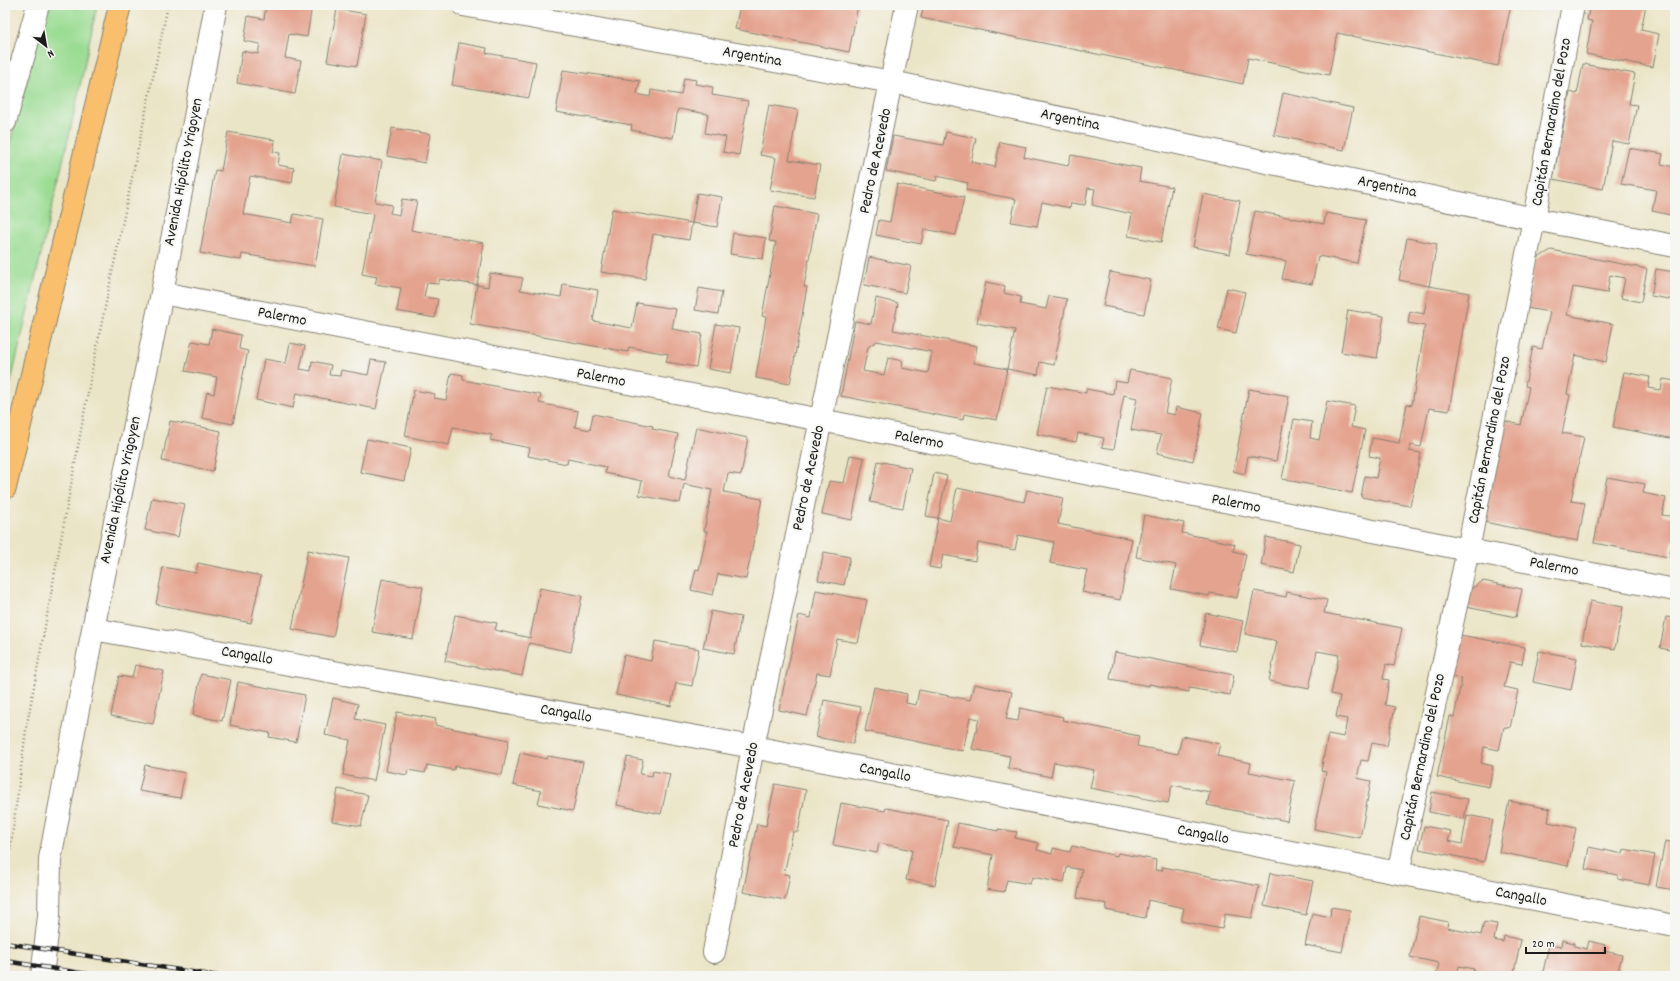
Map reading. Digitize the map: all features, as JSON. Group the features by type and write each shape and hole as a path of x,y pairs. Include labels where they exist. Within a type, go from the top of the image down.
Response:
{"main road":[{"path":"5,488 120,5"}],"street":[{"path":"5,122 38,5"},
{"name":"Avenida Hipólito Yrigoyen","path":"42,976 49,916 50,860 93,629 162,293 216,5"},
{"name":"Argentina","path":"463,5 892,82 1534,219 1675,246"},
{"name":"Pedro de Acevedo","path":"714,952 753,747 907,5"},
{"name":"Capitán Bernardino del Pozo","path":"1398,874 1468,550 1534,219 1573,5"},
{"name":"Palermo","path":"162,293 821,420 1675,590"},
{"name":"Cangallo","path":"93,629 753,747 1398,874 1675,926"}],"path":[{"path":"5,890 27,722 93,365 168,5"}],"green space":[{"path":"47,5 97,5 75,110 5,407 5,161"}],"building":[{"path":"266,5 312,5 307,37 289,34 285,58 301,61 295,94 237,83 242,51 258,54 260,44 244,41 248,16 264,19"},
{"path":"740,5 804,5 817,7 818,5 858,5 849,52 735,29"},
{"path":"924,5 1511,5 1498,66 1337,33 1329,75 1248,58 1243,84 921,18"},
{"path":"1590,5 1646,5 1641,30 1659,34 1653,67 1586,54 1592,21 1587,20"},
{"path":"337,9 366,14 357,66 327,61"},
{"path":"459,43 487,48 486,53 536,62 529,98 452,85"},
{"path":"1583,64 1635,74 1629,104 1637,105 1629,144 1612,141 1603,189 1553,179 1570,92 1577,94"},
{"path":"563,70 640,81 637,94 650,97 651,90 681,95 684,78 696,80 695,84 713,87 712,95 748,101 739,155 723,152 726,137 705,133 708,114 678,109 673,138 631,130 632,125 556,112"},
{"path":"1283,93 1353,108 1344,150 1274,135"},
{"path":"769,105 798,110 789,160 820,165 814,197 770,190 776,158 760,155"},
{"path":"392,128 430,134 425,163 387,156"},
{"path":"228,132 275,140 273,152 280,153 278,165 294,168 292,183 250,176 243,214 292,223 294,214 323,219 315,266 242,254 241,260 200,253 215,170 221,171"},
{"path":"946,132 976,138 971,162 995,167 1000,142 1026,147 1024,157 1068,166 1071,155 1141,168 1139,181 1172,187 1161,242 1128,236 1132,214 1092,205 1095,189 1088,188 1085,205 1071,203 1070,208 1042,202 1037,226 1011,222 1016,199 966,190 968,183 937,176 936,181 886,171 893,136 943,145"},
{"path":"1629,148 1663,154 1661,164 1675,167 1675,216 1652,211 1656,190 1621,184"},
{"path":"343,154 382,161 375,202 392,205 390,213 399,215 402,199 417,201 411,230 484,243 477,285 440,279 438,284 427,283 424,297 438,299 435,318 397,311 401,288 375,284 377,277 362,274 373,214 334,207"},
{"path":"897,184 964,197 956,235 924,229 921,244 876,235 879,220 890,222"},
{"path":"697,193 722,197 717,227 692,223"},
{"path":"1203,194 1240,201 1230,254 1193,247"},
{"path":"775,206 817,214 804,287 807,287 790,384 756,378 766,317 762,316 776,242 769,241"},
{"path":"612,209 692,223 689,240 653,234 645,279 601,272"},
{"path":"1255,211 1324,224 1326,213 1366,220 1357,263 1318,256 1312,284 1282,279 1286,261 1246,254"},
{"path":"733,233 766,238 763,259 730,254"},
{"path":"1407,238 1437,244 1429,286 1399,280"},
{"path":"1551,250 1647,269 1641,302 1621,298 1625,278 1610,275 1607,293 1573,287 1567,315 1613,324 1606,362 1575,355 1567,394 1570,395 1562,433 1584,437 1571,501 1585,503 1578,541 1484,522 1504,421 1521,425 1529,387 1525,386 1533,347 1542,349 1550,312 1526,308 1536,259"},
{"path":"869,257 911,266 905,293 864,285"},
{"path":"1656,269 1675,272 1672,287 1675,287 1675,300 1651,296"},
{"path":"1110,272 1151,280 1144,314 1103,306"},
{"path":"490,273 523,278 520,290 561,297 563,284 598,290 593,321 632,328 637,303 676,309 672,329 702,334 696,367 666,362 668,354 629,347 628,352 470,324 477,285 488,287"},
{"path":"986,282 1005,286 1004,293 1021,297 1020,304 1046,309 1049,296 1067,299 1054,365 1040,362 1038,375 1007,369 1015,330 977,323"},
{"path":"1429,286 1469,293 1449,411 1429,408 1421,447 1410,445 1409,451 1421,453 1410,506 1361,497 1365,476 1376,478 1380,458 1369,456 1372,438 1399,443 1407,404 1412,405 1425,326 1408,323 1410,311 1424,314"},
{"path":"699,288 722,292 718,314 695,310"},
{"path":"1227,288 1245,292 1236,333 1218,329"},
{"path":"876,298 898,303 893,330 977,346 974,363 1007,369 997,420 964,414 963,420 841,396 855,321 871,324","holes":["877,341 932,352 928,373 902,368 903,361 888,358 884,375 863,371 868,347"]},
{"path":"1348,310 1384,316 1377,358 1341,352"},
{"path":"716,324 739,328 731,373 708,369"},
{"path":"212,329 241,335 239,349 248,351 233,424 202,418 207,392 214,394 217,377 185,371 192,341 209,344"},
{"path":"290,343 305,346 300,369 311,371 312,361 331,365 329,375 340,376 341,370 368,375 371,360 386,362 376,409 296,393 293,408 256,400 264,359 286,363"},
{"path":"1130,370 1172,378 1165,413 1175,415 1176,407 1203,413 1193,461 1157,453 1161,435 1131,430 1137,398 1124,395 1114,449 1102,447 1104,438 1078,433 1076,442 1037,434 1047,386 1086,393 1086,389 1113,394 1115,381 1127,383"},
{"path":"1624,372 1650,377 1648,388 1661,390 1663,379 1675,381 1675,392 1670,416 1675,417 1675,439 1613,427"},
{"path":"451,373 463,375 463,380 541,395 539,403 578,411 575,427 590,430 593,414 653,426 652,429 678,434 669,476 685,480 696,427 748,438 741,475 728,473 724,492 762,499 746,579 718,574 713,595 691,590 696,569 699,570 707,531 704,531 712,490 684,484 680,503 639,495 642,481 605,473 606,467 568,459 567,464 528,456 530,448 490,440 492,435 453,427 449,445 405,436 414,390 435,394 434,398 446,400"},
{"path":"1249,389 1289,396 1276,461 1248,456 1245,474 1233,471"},
{"path":"1327,401 1355,406 1351,427 1365,430 1352,493 1282,479 1294,419 1312,422 1310,438 1319,440"},
{"path":"170,421 221,431 213,471 162,461"},
{"path":"367,439 411,448 404,481 360,472"},
{"path":"850,455 864,458 852,520 822,514 829,481 844,483"},
{"path":"878,461 911,468 903,508 870,502"},
{"path":"934,473 947,476 938,518 926,516"},
{"path":"1607,477 1645,484 1643,493 1666,498 1662,515 1675,517 1675,540 1673,540 1669,557 1594,543"},
{"path":"957,488 1024,502 1027,490 1063,498 1058,524 1132,539 1120,600 1082,592 1087,570 1050,563 1054,542 1018,535 1015,550 978,543 975,561 943,555 940,569 929,567 938,518 950,521"},
{"path":"152,498 185,504 178,537 145,530"},
{"path":"1144,515 1184,523 1182,533 1235,544 1233,551 1246,554 1237,598 1210,593 1209,596 1171,589 1176,565 1136,557"},
{"path":"1266,537 1300,544 1294,572 1261,565"},
{"path":"308,550 349,558 333,637 292,629"},
{"path":"824,552 850,557 844,585 818,580"},
{"path":"198,563 261,576 251,623 156,604 163,567 196,573"},
{"path":"382,579 423,587 413,639 372,632"},
{"path":"1483,581 1522,589 1516,617 1466,607 1469,590"},
{"path":"540,588 582,596 571,652 529,643 522,676 445,661 455,615 497,623 495,630 530,638"},
{"path":"816,590 867,600 858,643 837,639 830,675 817,673 807,716 779,710 799,615 811,618"},
{"path":"1254,591 1286,597 1287,592 1327,600 1324,613 1402,628 1394,666 1386,664 1383,679 1389,680 1385,705 1395,707 1387,746 1372,743 1368,761 1361,760 1357,778 1371,781 1360,838 1314,829 1326,772 1321,771 1328,734 1344,737 1347,719 1336,717 1340,696 1331,694 1339,655 1317,651 1309,689 1269,681 1277,641 1245,634"},
{"path":"1590,601 1623,607 1615,649 1582,643"},
{"path":"711,611 741,617 734,654 703,648"},
{"path":"1206,613 1243,621 1237,652 1200,645"},
{"path":"1666,617 1675,618 1675,651 1660,648"},
{"path":"1460,635 1525,647 1522,664 1510,662 1504,687 1518,690 1510,728 1504,727 1499,750 1484,747 1481,763 1493,766 1489,787 1437,777 1450,716 1454,717 1462,678 1452,677"},
{"path":"655,641 699,649 692,686 676,683 671,706 616,695 624,655 651,661"},
{"path":"1539,651 1577,658 1571,690 1533,682"},
{"path":"1115,652 1234,675 1230,695 1189,688 1189,692 1149,684 1149,686 1110,679"},
{"path":"135,665 164,671 153,724 111,716 119,676 132,678"},
{"path":"201,674 231,680 222,721 193,715"},
{"path":"238,682 305,695 296,742 269,737 270,733 230,725"},
{"path":"974,684 1012,692 1006,719 1018,721 1020,708 1063,717 1062,720 1139,736 1137,746 1178,754 1182,736 1220,744 1217,756 1251,763 1249,772 1295,781 1287,821 1207,805 1210,792 1172,785 1168,803 1090,788 1094,770 1054,762 1051,777 1008,768 1010,756 972,749 979,719 970,717 963,751 865,731 874,687 907,694 906,703 916,705 919,690 970,700"},
{"path":"333,698 358,704 355,719 385,725 374,781 343,775 350,740 325,735"},
{"path":"824,700 861,707 853,744 816,737"},
{"path":"397,712 436,719 435,725 509,740 502,775 455,766 454,770 427,765 425,773 408,770 407,775 386,771"},
{"path":"520,753 547,759 548,756 583,762 573,811 538,804 541,791 513,785"},
{"path":"627,757 643,760 640,774 652,776 653,771 670,774 661,814 617,805"},
{"path":"145,765 185,773 180,798 139,791"},
{"path":"775,784 806,790 798,832 793,832 784,874 790,875 785,900 743,892 757,824 766,826"},
{"path":"338,789 368,795 361,826 332,821"},
{"path":"1432,792 1468,799 1464,819 1429,812"},
{"path":"1509,801 1550,809 1548,822 1576,828 1568,866 1499,852"},
{"path":"841,803 885,811 886,808 948,820 935,885 906,880 912,850 879,843 877,853 833,845"},
{"path":"1467,815 1493,820 1484,862 1419,849 1424,826 1451,831 1448,841 1462,844"},
{"path":"958,823 998,831 998,829 1017,832 1015,838 1039,843 1037,850 1052,854 1053,848 1070,852 1072,846 1117,856 1118,853 1156,860 1155,870 1162,871 1163,867 1259,886 1252,918 1225,914 1222,929 1181,921 1184,908 1148,900 1145,918 1106,910 1107,904 1077,898 1082,870 1067,867 1064,883 1032,877 1030,884 1007,880 1004,892 987,889 993,855 954,847"},
{"path":"1665,841 1675,843 1675,890 1656,887"},
{"path":"1589,847 1623,854 1624,849 1655,855 1649,885 1618,879 1618,875 1585,869"},
{"path":"1270,873 1313,881 1306,915 1264,906"},
{"path":"1331,907 1350,910 1342,952 1305,945 1312,913 1330,917"},
{"path":"1419,916 1448,922 1447,928 1481,935 1484,922 1497,924 1494,940 1503,942 1504,936 1521,940 1513,976 1493,976 1473,971 1474,969 1459,966 1457,976 1436,976 1439,963 1410,957"},
{"path":"1562,940 1574,943 1574,946 1587,949 1589,941 1605,945 1604,951 1622,955 1617,976 1542,976 1549,945 1561,947"}],"railway":[{"path":"5,943 218,976"},
{"path":"5,961 100,976"}]}
